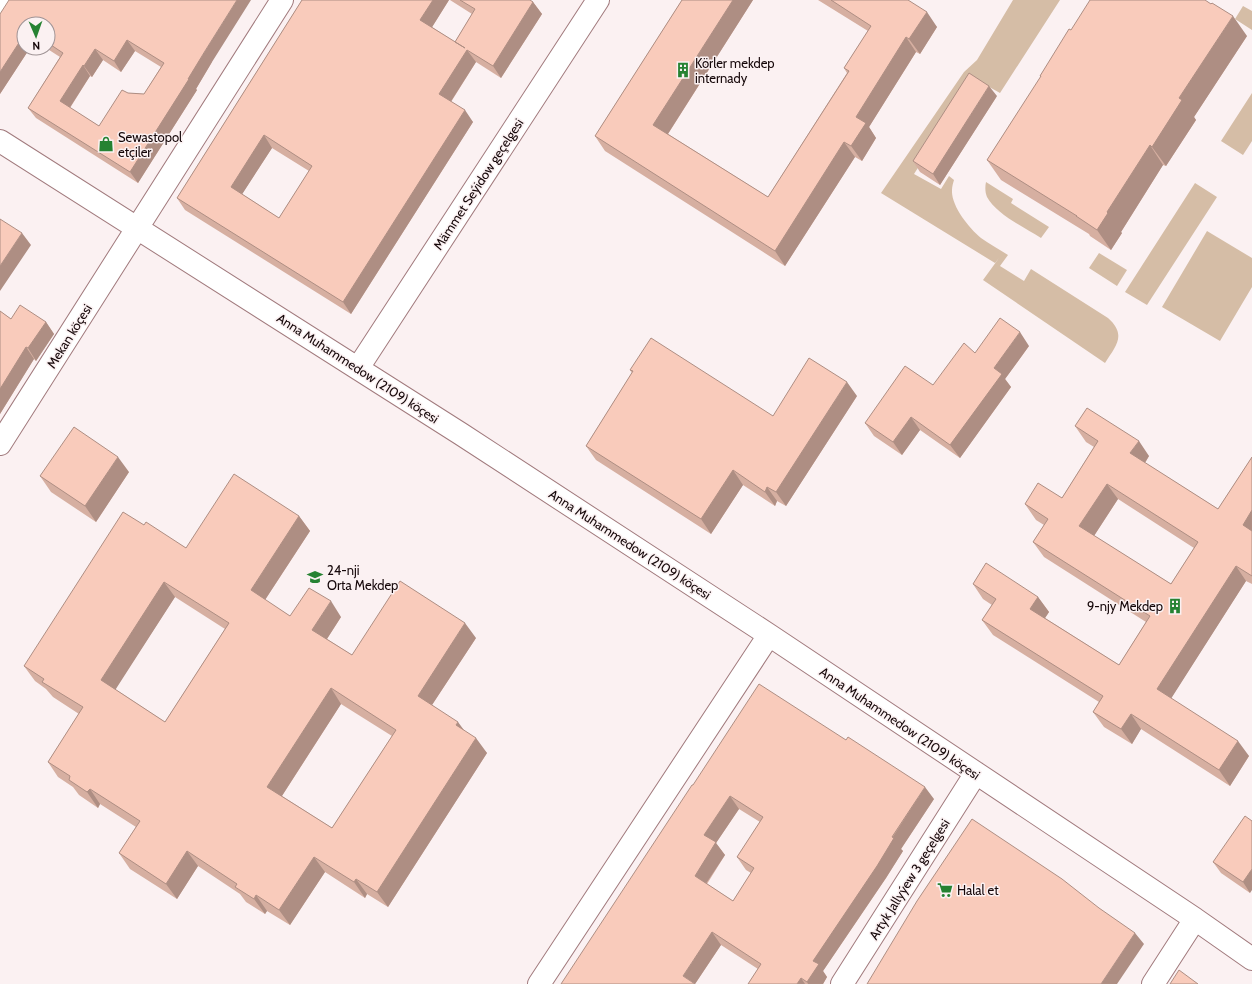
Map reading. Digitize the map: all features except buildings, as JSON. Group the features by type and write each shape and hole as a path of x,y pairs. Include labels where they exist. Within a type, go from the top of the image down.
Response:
{"street":[{"path":"0,4 2,0"},
{"name":"Mekan köçesi","path":"1,439 138,228 282,0"},
{"name":"Mämmet Seýidow geçelgesi","path":"358,368 598,0"},
{"name":"Anna Muhammedow (2109) köçesi","path":"0,141 358,368 769,635 1195,919 1252,959"},
{"path":"539,984 769,635"},
{"name":"Artyk Jallyýew 3 geçelgesi","path":"842,984 976,773"},
{"path":"1153,984 1195,919"}],"shaded area":[{"path":"1013,0 1060,0 1000,93 975,79 914,174 941,189 949,176 954,180 952,196 954,203 971,229 981,238 1008,255 1000,266 1024,281 1031,269 1108,318 1117,330 1118,340 1116,346 1105,363 983,280 999,258 995,263 881,193 964,72 977,60"},
{"path":"1243,6 1252,11 1252,30 1235,19"},
{"path":"1252,93 1252,141 1243,155 1221,141"},
{"path":"986,182 1013,199 1011,203 1049,227 1041,238 1011,220 991,203 985,190"},
{"path":"1195,183 1217,197 1147,305 1125,292"},
{"path":"1207,231 1252,258 1252,287 1220,341 1162,307"},
{"path":"1099,253 1127,270 1117,286 1089,268"}],"place":[{"name":"Körler mekdep internady","path":"683,70"},
{"name":"Sewastopol etçiler","path":"106,144"},
{"name":"24-nji Orta Mekdep","path":"315,577"},
{"name":"9-njy Mekdep","path":"1175,606"},
{"name":"Halal et","path":"945,890"}]}
